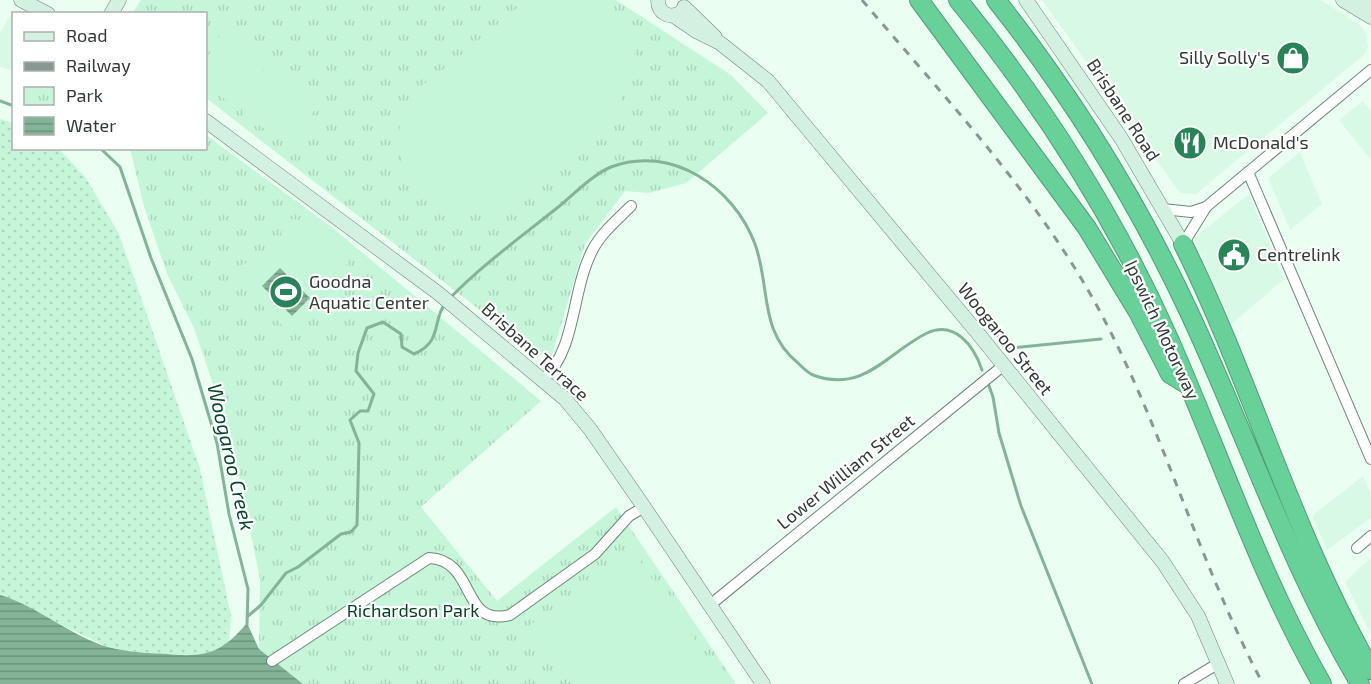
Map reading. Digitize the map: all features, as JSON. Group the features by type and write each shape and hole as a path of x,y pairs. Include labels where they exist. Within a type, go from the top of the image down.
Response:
{"highway":[{"path":"919,0 1087,228 1138,312 1170,374 1188,385"},
{"name":"Ipswich Motorway","path":"958,0 1022,83 1084,176 1144,287 1188,385 1276,596 1322,684"},
{"name":"Ipswich Motorway","path":"996,0 1030,42 1083,120 1166,265 1194,324 1294,559 1360,684"},
{"path":"1183,244 1226,335 1304,536 1371,670"}],"main road":[{"path":"21,0 44,12"},
{"name":"Brisbane Road","path":"1026,0 1121,138 1183,244"},
{"path":"1343,0 1371,17"},
{"path":"1362,0 1371,5"},
{"name":"Woogaroo Street","path":"654,1 665,15 681,8 768,81 1004,365 1162,562 1198,616 1227,684"},
{"name":"Brisbane Terrace","path":"207,122 438,292 543,380 578,414 644,507 763,684"}],"street":[{"path":"1183,244 1206,207 1371,70"},
{"path":"1248,172 1371,459"},
{"path":"543,380 560,359 591,253 607,229 631,206"},
{"path":"1163,209 1191,212 1206,207"},
{"name":"Lower William Street","path":"710,605 1004,365"},
{"path":"272,661 429,558 443,559 452,565 476,606 484,614 497,618 510,615 595,554 629,516 644,507"},
{"path":"1357,548 1371,536"},
{"path":"1184,684 1218,663"}],"shaded area":[{"path":"1042,0 1321,0 1359,24 1366,33 1368,47 1365,54 1196,194 1180,193"},
{"path":"12,14 12,71 0,67 0,33"},
{"path":"1363,101 1371,111 1371,160 1339,120"},
{"path":"1300,152 1322,204 1290,230 1268,178"},
{"path":"1249,194 1284,279 1232,324 1194,238"},
{"path":"1363,476 1371,494 1371,518 1327,550 1312,516"},
{"path":"1371,557 1371,635 1345,582"}],"green space":[{"path":"141,0 616,0 731,75 768,113 686,183 649,193 625,191 585,244 552,355 538,355 207,99 207,12 133,12"},
{"path":"527,0 592,0 613,13 634,44 635,60 619,105 604,124 501,205 471,212 443,207 415,185 403,162 399,135 405,109 423,85"},
{"path":"224,29 271,57 240,109 207,88 207,57"},
{"path":"274,64 324,94 293,146 242,115"},
{"path":"0,119 12,123 12,150 60,150 86,178 119,234 200,469 231,616 229,643 215,652 190,656 126,651 106,646 0,595"},
{"name":"Richardson Park","path":"207,136 334,229 541,401 421,507 497,601 616,507 736,684 303,684 259,649 260,579 231,437 194,328 167,274 144,206 130,150 207,150"},
{"path":"285,219 303,220 355,253 293,337 259,301 240,266 278,246"},
{"path":"634,553 726,684 571,684 530,625"}],"water":[{"name":"Goodna Aquatic Center","path":"280,268 310,298 292,316 262,286"},
{"path":"0,595 28,606 94,642 115,649 137,652 202,654 221,647 247,623 259,649 303,684 0,684"}],"waterway":[{"name":"Woogaroo Creek","path":"0,101 12,105"},
{"name":"Woogaroo Creek","path":"102,150 120,167 151,258 192,359 217,443 229,514 248,589 247,625"},
{"path":"449,299 488,263 597,175 611,167 634,161 656,161 677,166 698,175 732,205 745,223 760,260 771,323 777,338 786,351 809,373 831,379 847,379 861,375 913,341 937,330 946,330 962,338 974,352 982,370"},
{"path":"248,616 261,605 286,573 298,567 341,534 351,532 357,525 359,443 350,420 360,411 368,411 374,394 356,371 358,353 367,328 383,322 401,334 402,347 414,354 423,349 433,337 445,304"},
{"path":"991,328 1005,345 1012,348 1101,339"},
{"path":"988,383 993,397 999,433 1021,506 1092,684"}],"railway":[{"path":"862,0 987,147 1046,224 1073,264 1097,306 1142,399 1199,543 1240,638 1263,684"}],"place":[{"name":"Silly Solly's","path":"1293,58"},
{"name":"McDonald's","path":"1190,143"},
{"name":"Centrelink","path":"1234,255"},
{"name":"Goodna Aquatic Center","path":"286,292"}]}
